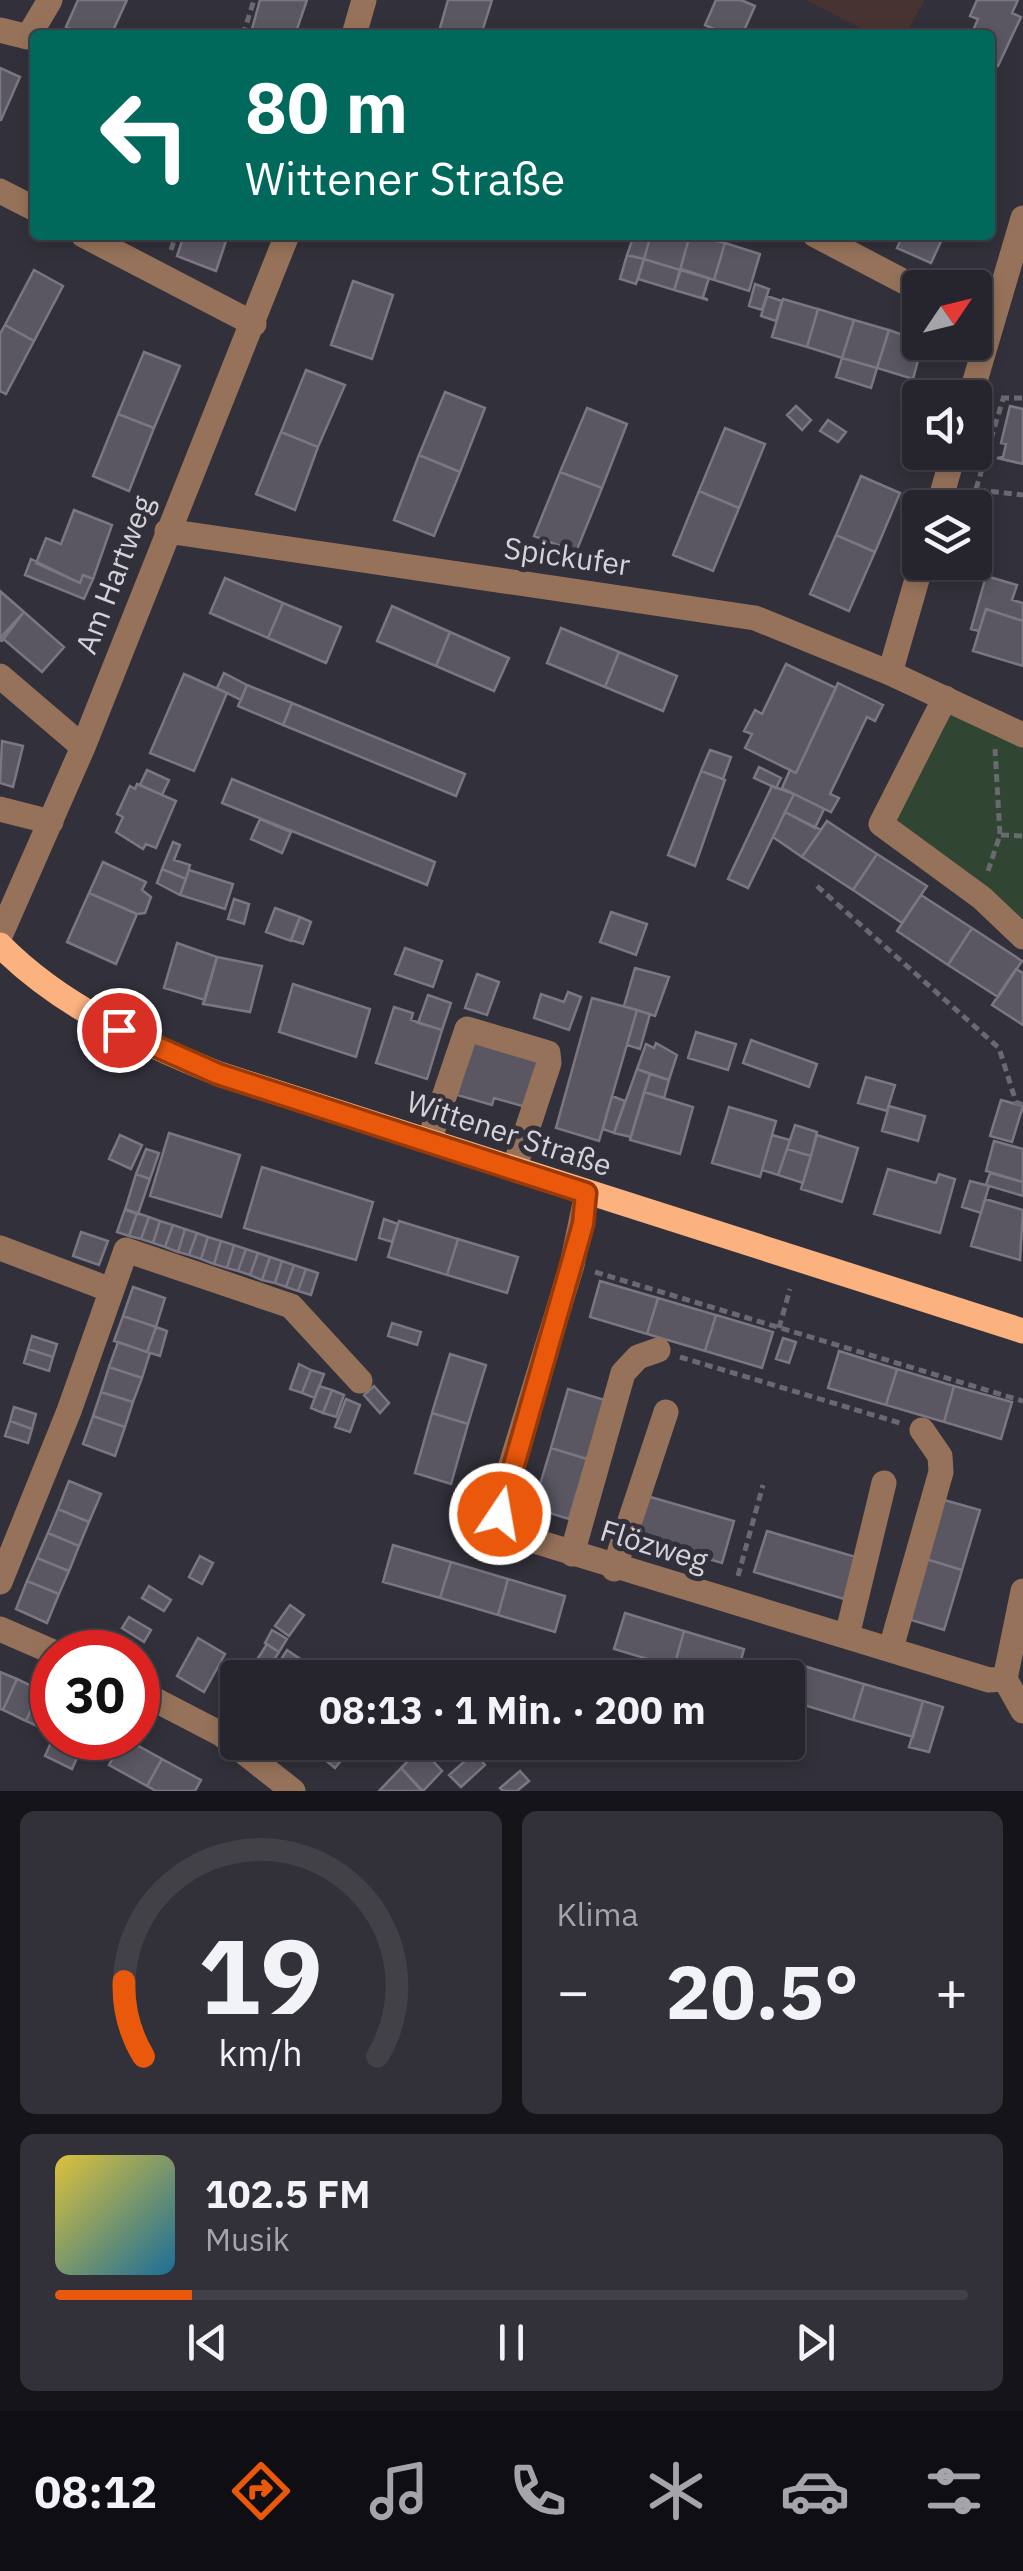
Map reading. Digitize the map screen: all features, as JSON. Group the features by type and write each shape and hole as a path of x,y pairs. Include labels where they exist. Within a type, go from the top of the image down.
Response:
{"main road":[{"name":"Wittener Straße","path":"0,945 44,985 156,1048 218,1074 1023,1331"}],"street":[{"path":"32,30 50,0"},
{"path":"355,30 364,0"},
{"path":"0,30 28,36 30,33"},
{"path":"0,191 30,207"},
{"path":"992,299 1023,218"},
{"path":"93,240 254,324"},
{"name":"Am Hartweg","path":"0,936 83,748 166,530 254,324 285,240"},
{"path":"824,240 902,281"},
{"path":"943,490 948,470"},
{"name":"Spickufer","path":"166,530 755,618 890,673 1023,735"},
{"path":"890,673 917,580"},
{"path":"0,676 83,748"},
{"path":"945,698 881,824 982,898 1023,937"},
{"path":"0,810 50,822"},
{"path":"429,1142 467,1029 548,1053 549,1062 514,1169"},
{"name":"Flözweg","path":"586,1193 572,1266 500,1514 505,1527 515,1534 614,1568 989,1680 1005,1679"},
{"path":"0,1248 111,1290"},
{"path":"0,1582 69,1412 126,1250 291,1306 360,1381"},
{"path":"572,1554 624,1373 638,1356 658,1350"},
{"path":"614,1568 666,1412"},
{"path":"891,1648 940,1472 940,1456 922,1430"},
{"path":"846,1636 884,1483"},
{"path":"1023,1592 1005,1679 1023,1711"},
{"path":"0,1629 30,1642"},
{"path":"160,1702 221,1734 293,1791"}],"path":[{"path":"245,30 254,0"},
{"path":"976,489 1001,398 1023,398"},
{"path":"946,478 976,489 1023,495"},
{"path":"982,898 1000,835 993,721"},
{"path":"1000,835 1023,836"},
{"path":"817,886 999,1048 1016,1102 1023,1105"},
{"path":"572,1266 1023,1401"},
{"path":"779,1328 790,1289"},
{"path":"658,1350 922,1430"},
{"path":"731,1603 763,1485"}],"shaded area":[{"path":"806,0 925,0 908,30 864,30"}],"green space":[{"path":"945,698 1023,735 1023,937 881,824"}],"building":[{"path":"78,0 127,0 113,30 66,27"},
{"path":"260,0 307,0 297,30 252,29"},
{"path":"448,0 492,0 483,30 439,30"},
{"path":"716,0 741,0 755,6 744,30 716,30 705,25"},
{"path":"977,0 1018,0 1012,13 1021,17 998,66 995,30 973,30 978,19 970,16"},
{"path":"0,68 20,77 1,120 0,120"},
{"path":"182,240 226,240 216,271 177,256"},
{"path":"632,240 650,240 644,259 627,255"},
{"path":"650,240 689,240 680,270 644,259"},
{"path":"689,240 725,243 714,280 680,270"},
{"path":"901,240 942,240 931,263 897,248"},
{"path":"725,243 760,254 749,291 714,280"},
{"path":"627,255 644,259 636,284 620,279"},
{"path":"644,259 680,270 674,290 638,279"},
{"path":"681,269 709,278 703,297 708,300 674,290"},
{"path":"34,270 63,286 34,341 5,325"},
{"path":"353,281 393,295 372,359 331,345"},
{"path":"755,284 769,289 762,310 749,306"},
{"path":"767,296 782,301 776,321 761,316"},
{"path":"783,299 818,309 807,347 772,337"},
{"path":"818,309 854,320 842,358 807,347"},
{"path":"854,320 889,330 877,368 842,358"},
{"path":"5,325 34,341 6,394 0,391 0,334"},
{"path":"889,330 902,335 902,360 918,360 913,379 877,368"},
{"path":"144,352 180,366 154,428 118,414"},
{"path":"842,358 877,368 871,388 836,377"},
{"path":"306,370 345,385 318,447 281,432"},
{"path":"445,392 485,408 460,472 419,455"},
{"path":"796,406 811,420 802,430 787,415"},
{"path":"1010,406 1023,409 1023,464 997,458 1003,457 1006,444 1001,443"},
{"path":"587,408 627,424 602,488 560,472"},
{"path":"118,414 154,428 129,491 93,476"},
{"path":"828,420 846,432 838,442 820,431"},
{"path":"725,428 765,444 739,508 699,491"},
{"path":"281,432 318,447 295,510 256,494"},
{"path":"419,455 460,472 434,536 394,520"},
{"path":"560,472 602,488 576,552 534,536"},
{"path":"861,476 900,493 875,552 836,535"},
{"path":"699,491 739,508 713,571 673,555"},
{"path":"74,510 112,525 93,579 83,575 80,583 36,563 46,538 61,544"},
{"path":"836,535 875,552 849,611 810,594"},
{"path":"31,559 80,583 83,575 93,579 84,599 25,575"},
{"path":"225,578 283,603 268,638 210,613"},
{"path":"992,578 1017,585 1012,600 1023,603 1023,621 986,609 979,631 971,629 985,580"},
{"path":"0,591 24,612 2,641 0,640"},
{"path":"283,603 341,627 326,663 268,638"},
{"path":"392,606 450,632 436,666 377,641"},
{"path":"986,609 1023,621 1023,666 973,651"},
{"path":"24,612 64,647 42,672 1,637"},
{"path":"561,628 619,652 605,687 547,663"},
{"path":"450,632 509,658 494,691 436,666"},
{"path":"619,652 677,676 663,711 605,687"},
{"path":"786,664 836,688 796,773 745,748 752,734 744,731 755,710 762,714"},
{"path":"224,673 247,685 241,700 217,688"},
{"path":"184,674 227,693 194,771 150,753"},
{"path":"838,683 883,705 875,721 867,717 830,794 839,798 831,812 782,788 790,770 796,773"},
{"path":"247,685 292,703 283,725 238,706"},
{"path":"292,703 465,774 456,796 283,725"},
{"path":"2,741 23,746 13,787 0,783"},
{"path":"710,750 731,757 723,779 701,771"},
{"path":"759,767 781,778 776,788 754,778"},
{"path":"147,770 169,780 162,795 140,785"},
{"path":"701,771 725,780 695,866 668,855"},
{"path":"232,779 435,862 427,885 222,803"},
{"path":"137,784 176,801 156,848 146,844 143,849 116,832 123,817 117,814 130,786 135,789"},
{"path":"772,786 794,794 748,888 728,879"},
{"path":"794,794 824,809 815,828 785,812"},
{"path":"785,812 821,830 802,857 773,837"},
{"path":"260,819 291,832 282,853 251,839"},
{"path":"827,821 877,854 853,890 802,857"},
{"path":"173,842 180,845 174,860 190,865 186,879 162,869"},
{"path":"877,854 927,886 902,923 853,890"},
{"path":"103,862 146,882 142,890 151,897 145,913 137,914 89,893"},
{"path":"162,869 186,879 180,895 157,883"},
{"path":"189,870 233,884 225,909 180,895"},
{"path":"89,893 137,914 116,964 67,942"},
{"path":"921,895 972,928 948,965 897,931"},
{"path":"234,899 249,904 244,924 228,919"},
{"path":"275,908 300,917 291,941 266,932"},
{"path":"611,912 647,924 636,955 600,942"},
{"path":"300,917 311,922 303,944 291,940"},
{"path":"972,928 1022,961 998,997 948,965"},
{"path":"177,943 217,957 205,1000 164,988"},
{"path":"405,948 442,961 433,987 395,974"},
{"path":"217,957 262,966 250,1012 203,1004"},
{"path":"635,968 669,977 655,1016 624,1006"},
{"path":"1016,969 1023,973 1023,1025 992,1005"},
{"path":"477,974 499,982 487,1015 465,1008"},
{"path":"293,984 370,1009 356,1057 279,1032"},
{"path":"568,992 581,997 569,1030 534,1018 541,994 564,1002"},
{"path":"428,995 451,1003 442,1030 418,1023"},
{"path":"592,998 637,1010 599,1141 556,1128"},
{"path":"394,1007 413,1013 411,1020 442,1030 427,1079 376,1063"},
{"path":"637,1010 650,1014 640,1049 627,1045"},
{"path":"696,1032 736,1044 728,1070 688,1058"},
{"path":"472,1040 540,1061 526,1107 494,1098 492,1105 457,1095"},
{"path":"751,1040 817,1064 809,1087 743,1063"},
{"path":"656,1043 677,1055 669,1080 637,1069 646,1044 654,1048"},
{"path":"637,1069 650,1074 631,1137 614,1133"},
{"path":"650,1074 669,1080 664,1098 644,1092"},
{"path":"866,1077 895,1085 887,1111 858,1103"},
{"path":"644,1092 693,1107 680,1154 630,1140"},
{"path":"612,1096 625,1101 614,1133 603,1129"},
{"path":"1001,1100 1023,1106 1012,1142 990,1136"},
{"path":"889,1106 925,1116 918,1141 882,1131"},
{"path":"729,1107 776,1121 760,1177 712,1163"},
{"path":"795,1125 817,1132 811,1156 787,1149"},
{"path":"169,1133 240,1155 221,1217 150,1196"},
{"path":"120,1135 142,1145 131,1169 109,1159"},
{"path":"772,1135 790,1140 778,1175 762,1170"},
{"path":"817,1135 858,1148 842,1202 801,1189"},
{"path":"994,1141 1023,1149 1023,1182 986,1171"},
{"path":"146,1149 159,1153 150,1179 136,1174"},
{"path":"787,1149 811,1156 803,1183 778,1175"},
{"path":"262,1167 373,1202 356,1260 244,1228"},
{"path":"888,1169 936,1183 939,1174 955,1179 940,1233 874,1214"},
{"path":"990,1173 1023,1182 1023,1196 986,1185"},
{"path":"136,1174 150,1179 138,1214 125,1210"},
{"path":"970,1181 989,1186 981,1213 962,1207"},
{"path":"985,1199 1023,1210 1020,1260 971,1246"},
{"path":"125,1209 137,1213 129,1236 117,1232"},
{"path":"137,1213 149,1217 141,1239 129,1236"},
{"path":"149,1217 160,1221 153,1243 141,1239"},
{"path":"384,1219 398,1224 392,1242 379,1238"},
{"path":"160,1221 173,1225 165,1247 153,1243"},
{"path":"399,1221 458,1239 447,1275 388,1257"},
{"path":"173,1225 185,1229 178,1252 165,1247"},
{"path":"185,1229 197,1233 189,1255 178,1252"},
{"path":"81,1232 108,1241 99,1265 73,1256"},
{"path":"197,1233 208,1237 201,1259 189,1255"},
{"path":"208,1237 221,1241 214,1264 201,1259"},
{"path":"458,1239 518,1257 507,1293 447,1275"},
{"path":"221,1241 234,1245 227,1268 214,1264"},
{"path":"234,1245 246,1249 238,1271 227,1268"},
{"path":"246,1249 258,1253 250,1275 238,1271"},
{"path":"258,1253 270,1257 262,1280 250,1275"},
{"path":"270,1257 282,1261 275,1283 262,1280"},
{"path":"282,1261 294,1265 286,1287 275,1283"},
{"path":"294,1265 306,1269 298,1291 286,1287"},
{"path":"306,1269 318,1273 311,1295 298,1291"},
{"path":"600,1281 658,1298 647,1334 590,1317"},
{"path":"133,1287 165,1298 156,1327 123,1316"},
{"path":"658,1298 716,1315 705,1351 647,1334"},
{"path":"716,1315 773,1332 762,1368 705,1351"},
{"path":"123,1316 156,1327 147,1352 114,1341"},
{"path":"392,1323 421,1332 417,1345 388,1336"},
{"path":"156,1327 167,1331 160,1356 147,1352"},
{"path":"32,1336 57,1344 53,1357 28,1349"},
{"path":"783,1338 796,1342 789,1363 776,1359"},
{"path":"118,1342 150,1353 142,1378 109,1367"},
{"path":"28,1349 53,1357 49,1371 24,1363"},
{"path":"839,1351 897,1369 886,1405 828,1388"},
{"path":"450,1354 486,1365 468,1424 432,1413"},
{"path":"299,1364 311,1370 302,1393 290,1389"},
{"path":"109,1367 142,1378 133,1402 101,1392"},
{"path":"897,1369 954,1386 944,1422 886,1405"},
{"path":"311,1370 324,1374 315,1398 302,1393"},
{"path":"319,1386 332,1390 323,1413 311,1408"},
{"path":"374,1386 389,1403 380,1413 364,1395"},
{"path":"954,1386 1012,1402 1001,1439 944,1422"},
{"path":"568,1389 605,1400 587,1459 551,1448"},
{"path":"332,1390 344,1395 336,1417 323,1413"},
{"path":"101,1392 133,1402 125,1427 93,1416"},
{"path":"346,1399 360,1405 350,1432 335,1427"},
{"path":"14,1407 36,1414 32,1429 10,1421"},
{"path":"432,1413 468,1424 451,1484 415,1473"},
{"path":"93,1416 125,1427 115,1456 83,1444"},
{"path":"10,1421 32,1429 28,1443 5,1436"},
{"path":"551,1448 587,1459 569,1519 533,1508"},
{"path":"69,1481 101,1494 89,1522 58,1509"},
{"path":"647,1496 734,1521 722,1563 634,1537"},
{"path":"944,1500 980,1510 962,1570 926,1559"},
{"path":"58,1509 89,1522 79,1546 48,1533"},
{"path":"767,1531 856,1557 844,1599 754,1572"},
{"path":"48,1533 79,1546 69,1571 37,1558"},
{"path":"393,1545 451,1562 440,1598 383,1582"},
{"path":"200,1556 213,1563 202,1584 189,1577"},
{"path":"37,1558 69,1571 59,1594 27,1581"},
{"path":"926,1559 962,1570 944,1630 908,1619"},
{"path":"451,1562 508,1579 498,1615 440,1598"},
{"path":"508,1579 565,1596 555,1632 498,1615"},
{"path":"27,1581 59,1594 47,1623 16,1609"},
{"path":"149,1586 171,1600 164,1611 142,1598"},
{"path":"290,1605 304,1615 289,1636 275,1626"},
{"path":"625,1613 684,1631 676,1660 651,1660 614,1649"},
{"path":"129,1617 151,1630 125,1630 122,1628"},
{"path":"272,1630 287,1639 279,1652 265,1643"},
{"path":"684,1631 744,1649 741,1660 676,1660"},
{"path":"198,1638 225,1654 204,1692 177,1676"},
{"path":"267,1644 279,1652 274,1660 257,1660"},
{"path":"287,1650 302,1660 281,1660"},
{"path":"805,1666 864,1684 853,1720 805,1705"},
{"path":"0,1672 17,1679 3,1710 0,1709"},
{"path":"17,1679 30,1685 26,1721 3,1710"},
{"path":"864,1684 923,1701 913,1737 853,1720"},
{"path":"923,1701 943,1707 929,1752 909,1747"},
{"path":"162,1759 147,1786 109,1765 112,1760"},
{"path":"162,1759 201,1780 195,1791 156,1791 147,1786"},
{"path":"53,1760 76,1760 72,1769"},
{"path":"325,1760 341,1760 335,1768"},
{"path":"409,1760 432,1760 442,1771 423,1791 401,1768"},
{"path":"466,1760 480,1760 485,1765 461,1787 449,1775"},
{"path":"401,1768 422,1791 379,1791"},
{"path":"520,1771 529,1781 517,1791 500,1788"}],"route":[{"path":"119,1030 218,1074 586,1193 572,1266 506,1482 500,1514"}]}
